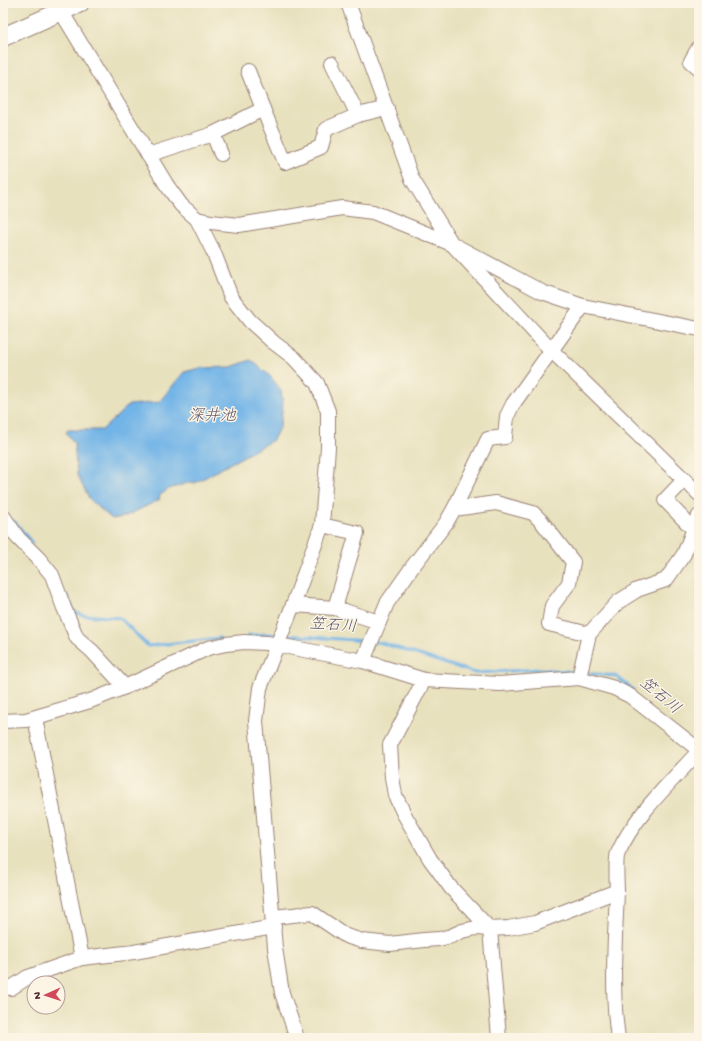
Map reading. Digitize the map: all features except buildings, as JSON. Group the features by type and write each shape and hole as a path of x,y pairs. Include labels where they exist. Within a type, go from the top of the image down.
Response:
{"main road":[{"path":"3,37 58,7 80,3"}],"street":[{"path":"348,3 412,179 452,244 551,350 699,494"},
{"path":"58,7 166,184 181,205 197,219 214,253 231,297 250,321 273,342 294,358 317,383 328,411 328,448 322,526 260,688 256,721 275,948 282,993 297,1038"},
{"path":"699,47 692,61 699,68"},
{"path":"332,64 358,115"},
{"path":"248,72 285,162 321,147 326,129 358,115 387,108"},
{"path":"148,155 213,134 263,109"},
{"path":"213,134 221,154"},
{"path":"197,219 211,222 239,224 342,208 373,212 452,244 542,292 583,306 699,329"},
{"path":"363,661 387,603 446,523 488,439 505,437 507,416 513,404 583,306"},
{"path":"579,678 589,634 618,602 637,590 666,580 684,554 696,522 665,500 684,480"},
{"path":"454,509 496,503 533,513 542,522 573,562 569,583 552,606 550,624 589,634"},
{"path":"3,516 18,538 39,559 52,575 77,638 92,651 125,687"},
{"path":"322,526 357,533 335,608"},
{"path":"293,605 335,608 379,622"},
{"path":"3,721 35,718 90,701 125,687 208,648 244,642 267,643 363,661 424,680 500,684 579,678 614,688 630,696 699,751 640,816 616,855 617,891 614,939 616,1020 618,1038"},
{"path":"424,680 390,745 395,796 430,860 451,888 490,929 499,1038"},
{"path":"35,718 82,958"},
{"path":"3,987 11,988 28,977 82,958 134,952 312,913 346,936 362,941 390,944 439,939 476,928 508,928 535,923 617,891"}],"water":[{"name":"深井池","path":"251,360 269,375 281,390 283,404 280,426 273,440 195,483 191,482 169,489 160,495 159,500 124,517 112,519 90,500 77,475 74,443 66,432 68,430 102,430 129,405 159,402 184,372 200,368 231,367"}],"waterway":[{"name":"笠石川","path":"14,521 32,543"},
{"name":"笠石川","path":"67,596 74,612 83,615 120,618 148,646 220,638"},
{"name":"笠石川","path":"248,636 266,634 276,635"},
{"name":"笠石川","path":"286,635 366,641"},
{"name":"笠石川","path":"375,642 475,673 541,669 575,672"},
{"name":"笠石川","path":"584,673 616,676 633,690"}]}
